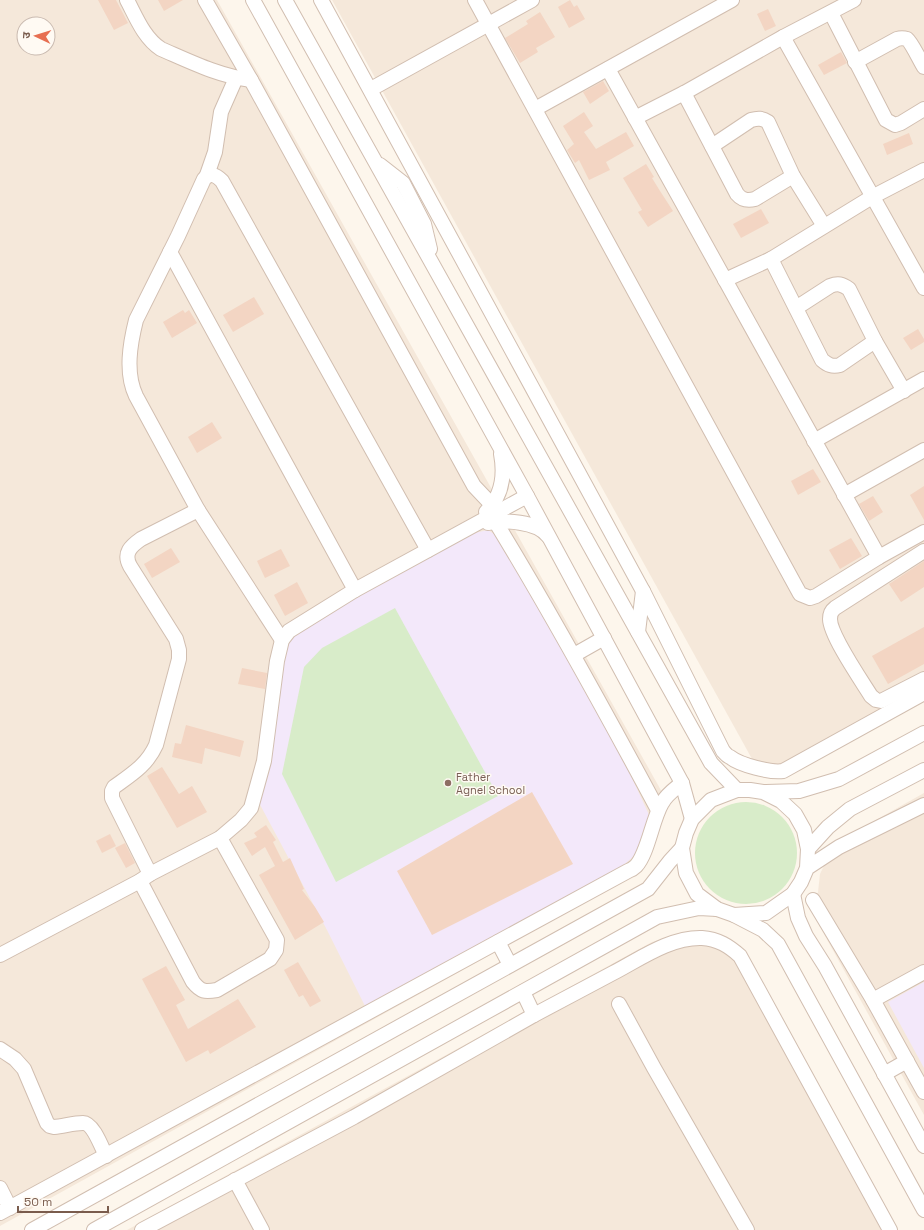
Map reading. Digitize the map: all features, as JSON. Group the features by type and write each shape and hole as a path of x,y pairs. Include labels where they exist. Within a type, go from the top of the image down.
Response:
{"street":[{"path":"127,0 144,32 155,45 202,67 236,78 251,80"},
{"path":"205,0 251,80 467,474 474,486 493,506"},
{"path":"252,0 554,544 682,783 692,819"},
{"path":"285,0 711,763 737,790"},
{"path":"321,0 371,89 642,591 723,751 739,762 769,770 783,771 924,693"},
{"path":"475,0 800,594 810,598 816,596 879,557 924,532"},
{"path":"371,89 532,0"},
{"path":"535,109 732,0"},
{"path":"635,118 684,93 783,37 854,0"},
{"path":"831,13 886,120 895,125 901,123 924,108"},
{"path":"783,37 924,288"},
{"path":"855,62 897,39 902,38 907,39 924,67"},
{"path":"608,69 879,557"},
{"path":"236,78 221,112 215,152 207,175 136,320 132,334 129,372 130,380 136,396 198,510 282,640"},
{"path":"684,93 741,199 755,199 793,176"},
{"path":"712,146 751,120 757,118 768,122 793,176 824,226"},
{"path":"725,280 771,259 872,197 923,173"},
{"path":"207,175 218,177 222,181 428,550"},
{"path":"170,252 355,590"},
{"path":"771,259 822,360 828,365 840,365 875,341"},
{"path":"796,308 830,286 836,284 843,285 849,289 875,341 904,391"},
{"path":"814,441 924,379"},
{"path":"474,526 493,506 499,492 503,465 499,446"},
{"path":"844,495 924,450"},
{"path":"0,955 220,838 241,820 251,808 264,761 277,661 282,640 289,631 355,590 527,496"},
{"path":"198,510 141,538 133,544 128,553 127,560 130,566 176,639 179,660 156,745 145,763 114,787 112,791 112,798 145,878 193,982 199,990 207,992 217,990 270,959 276,950 277,940 220,838"},
{"path":"474,526 495,521 511,521 528,524 545,533 554,544"},
{"path":"495,521 599,699 658,810"},
{"path":"924,551 834,608 831,611 830,618 837,641 871,696 876,700 881,701 888,698 924,679"},
{"path":"638,632 642,591"},
{"path":"574,655 604,638"},
{"path":"717,909 697,894 686,873 682,848 692,819 711,800 737,790 764,792 799,791 839,779 924,733"},
{"path":"808,849 828,827 850,810 924,770"},
{"path":"0,1188 5,1210 622,875 636,866 642,857 658,810 672,791 682,783"},
{"path":"734,915 766,912 793,894 801,882 806,868 808,849 804,830 794,814 781,801 764,792"},
{"path":"806,868 839,847 924,804"},
{"path":"32,1230 648,889 682,848"},
{"path":"793,894 798,918 806,936 825,966 924,1146"},
{"path":"813,900 873,1000 924,1092"},
{"path":"94,1230 657,917 699,908 717,909 734,915 763,930 778,944 924,1210"},
{"path":"142,1230 354,1116 534,1015 664,946 702,938 713,940 729,946 740,956 890,1230"},
{"path":"498,942 510,965"},
{"path":"873,1000 924,972"},
{"path":"523,992 534,1015"},
{"path":"619,1004 747,1230"},
{"path":"0,1049 15,1059 24,1069 50,1126 54,1127 83,1123 88,1124 106,1156"},
{"path":"884,1074 907,1061"},
{"path":"235,1180 262,1230"}],"shaded area":[{"path":"0,0 217,0 667,801 642,871 0,1226"},
{"path":"332,0 924,0 924,686 762,777"},
{"name":"Father Agnel School","path":"488,530 497,536 568,658 627,767 650,817 634,856 612,875 366,1008 327,930 257,799 286,643 297,632 333,608 470,534"},
{"path":"924,793 924,1115 819,925 816,910 820,874 835,843"},
{"path":"686,933 719,934 744,954 892,1230 127,1230 652,942"},
{"path":"924,982 924,1068 888,1002"}],"green space":[{"path":"395,608 498,796 336,882 282,774 304,667 322,648"},
{"path":"746,802 765,806 782,817 793,834 797,853 793,872 782,889 765,900 746,904 727,900 710,889 699,872 695,853 699,834 710,817 727,806"}],"building":[{"path":"98,0 116,0 128,23 114,30"},
{"path":"158,0 183,0 164,11"},
{"path":"570,0 574,7 577,5 585,19 569,28 558,7"},
{"path":"768,9 776,26 765,31 757,14"},
{"path":"540,12 555,37 536,48 538,52 520,63 505,38 528,24 526,21"},
{"path":"841,52 847,63 824,75 818,65"},
{"path":"603,81 609,91 590,104 583,92"},
{"path":"584,112 593,126 584,132 596,149 626,132 634,146 606,162 610,170 589,180 579,160 575,163 567,150 574,144 563,126"},
{"path":"909,133 913,144 887,155 883,144"},
{"path":"646,164 654,177 652,178 673,211 648,227 638,212 642,210 623,178"},
{"path":"761,209 769,223 741,238 733,224"},
{"path":"254,297 264,314 233,332 223,315"},
{"path":"183,310 185,313 189,310 197,323 172,338 163,322"},
{"path":"918,329 924,339 924,342 911,350 903,338"},
{"path":"212,422 222,438 197,453 188,437"},
{"path":"813,469 821,482 798,495 791,481"},
{"path":"924,486 924,520 910,495"},
{"path":"873,496 883,512 869,521 859,504"},
{"path":"851,538 862,556 840,569 829,550"},
{"path":"171,548 180,562 152,578 144,564"},
{"path":"281,549 290,566 265,578 257,561"},
{"path":"924,561 924,587 901,602 889,584"},
{"path":"297,582 308,603 285,616 274,595"},
{"path":"924,627 924,664 888,684 872,656"},
{"path":"242,668 267,673 265,689 238,684"},
{"path":"186,725 244,741 240,757 205,748 202,764 172,757 175,743 181,744"},
{"path":"162,767 179,794 192,786 207,812 177,828 147,776"},
{"path":"532,792 573,864 432,935 397,871"},
{"path":"266,825 276,840 273,842 283,862 290,858 304,889 302,890 324,922 295,940 259,875 275,866 265,847 252,856 244,843 257,837 254,833"},
{"path":"110,834 116,846 102,853 96,841"},
{"path":"125,843 135,863 126,868 115,848"},
{"path":"298,962 321,1001 310,1007 303,995 299,997 284,970"},
{"path":"166,966 185,1000 176,1005 188,1029 238,999 256,1027 210,1054 208,1050 186,1062 142,979"}],"place":[{"name":"Father Agnel School","path":"448,783"}]}
